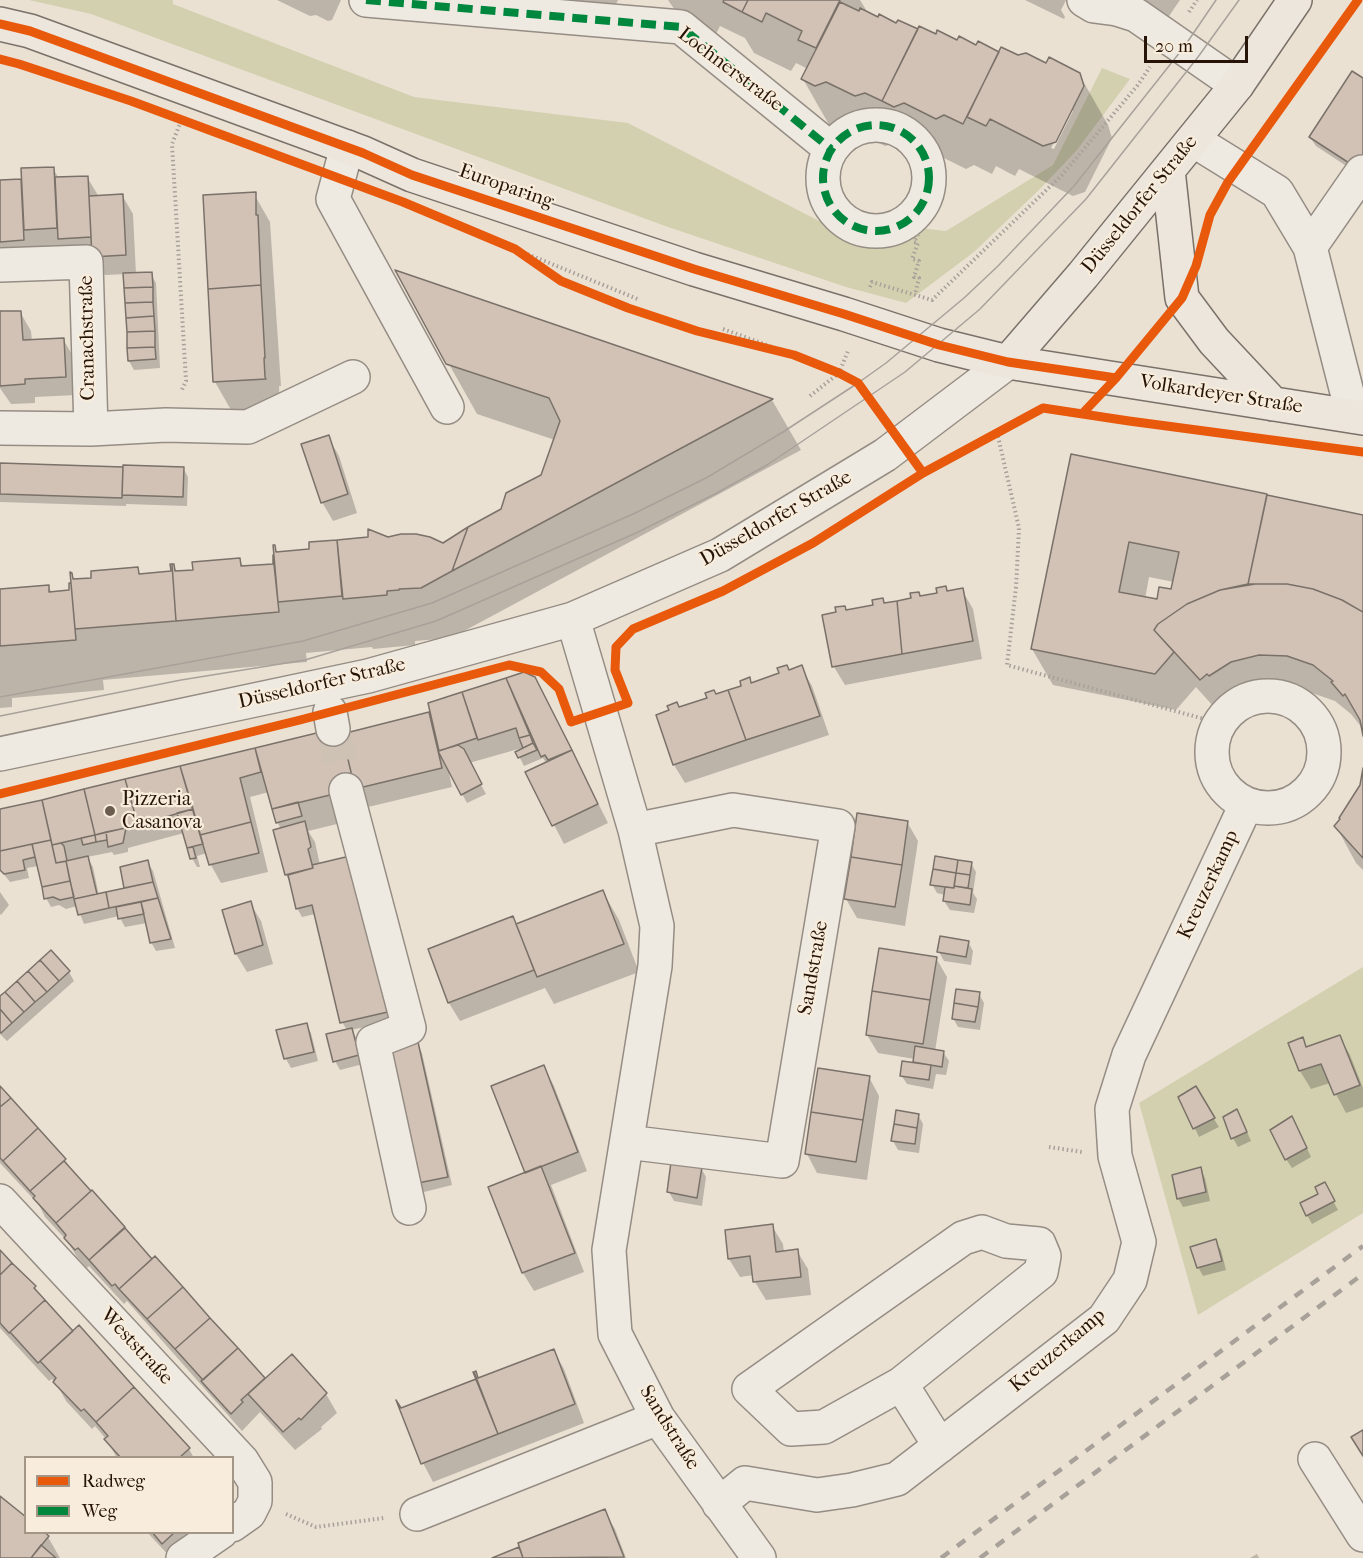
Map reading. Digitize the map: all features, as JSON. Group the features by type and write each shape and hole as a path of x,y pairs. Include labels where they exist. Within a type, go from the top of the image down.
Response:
{"main road":[{"name":"Düsseldorfer Straße","path":"1008,362 1083,275 1193,140 1237,84 1295,0"},
{"name":"Europaring","path":"0,24 30,31 347,147 412,175 694,269 939,345 1008,362"},
{"path":"1168,170 1182,298 1214,341 1273,404"},
{"name":"Volkardeyer Straße","path":"1008,362 1358,417"}],"street":[{"name":"Lochnerstraße","path":"366,0 681,27 831,149"},
{"path":"1084,0 1094,6 1117,9 1136,15 1237,84"},
{"path":"879,124 897,128 915,141 926,156 930,179 928,193 915,215 889,230 873,231 855,227 840,217 828,202 824,190 823,172 831,149 844,135 860,127 879,124"},
{"path":"1193,140 1277,192 1310,247 1358,417"},
{"path":"347,147 333,199 447,407"},
{"path":"1310,247 1362,172"},
{"name":"Cranachstraße","path":"0,265 86,262 91,429"},
{"name":"Düsseldorfer Straße","path":"0,754 368,676 573,619 720,555 885,455 1008,362"},
{"name":"Cranachstraße","path":"0,428 91,429 166,425 248,427 353,377"},
{"name":"Sandstraße","path":"573,619 635,830 657,926 655,966 609,1250 615,1334 658,1418 759,1558"},
{"name":"Kreuzerkamp","path":"1264,696 1294,702 1311,716 1320,730 1324,748 1321,773 1310,790 1286,806 1262,809 1246,805 1230,795 1218,780 1212,763 1212,739 1219,723 1230,710 1247,699 1264,696"},
{"path":"346,790 409,1028 373,1042 409,1208"},
{"name":"Kreuzerkamp","path":"718,1504 746,1483 817,1495 852,1490 897,1479 1104,1319 1130,1280 1139,1242 1115,1156 1112,1109 1129,1055 1246,805"},
{"name":"Sandstraße","path":"627,1142 782,1161 838,826 733,810 635,830"},
{"name":"Weststraße","path":"0,1201 242,1461 255,1482 255,1501"},
{"path":"982,1232 1006,1240 1039,1244 1044,1256 1041,1272 901,1384 824,1426 791,1429 749,1389 963,1238 982,1232"},
{"path":"901,1384 940,1446"},
{"path":"417,1514 658,1418"},
{"path":"1315,1459 1363,1535"},
{"path":"234,1524 249,1513 255,1501"},
{"path":"183,1558 219,1534"}],"path":[{"path":"904,291 932,300 1062,175 1137,86"},
{"path":"166,425 186,381 172,144 194,91"},
{"path":"915,215 925,220 914,242 918,243 912,259 919,261 914,277 919,278 915,294"},
{"path":"515,249 640,300"},
{"path":"723,329 794,355"},
{"path":"810,396 839,373"},
{"path":"997,432 1018,528 1016,587 1007,665 1219,723"},
{"path":"255,1501 316,1527 417,1514"}],"shaded area":[{"path":"29,0 173,0 173,4 414,97 628,123 872,248 911,227 946,231 1053,165 1102,68 1130,79 1077,150 1040,189 974,252 906,303 846,287 665,226 91,14"},
{"path":"1363,967 1363,1213 1198,1315 1139,1103"}],"building":[{"path":"724,0 748,0 742,12 723,2"},
{"path":"748,0 840,0 816,48 798,40 802,31 766,13 762,22 742,12"},
{"path":"840,2 859,11 860,8 878,17 879,14 896,23 898,20 918,29 882,101 865,93 855,96 826,82 815,86 801,79"},
{"path":"919,26 936,34 937,30 957,40 959,36 976,45 978,41 999,52 963,124 944,115 936,119 904,103 894,107 882,101"},
{"path":"1001,47 1018,55 1026,53 1046,63 1049,57 1080,73 1084,86 1056,142 1043,146 990,119 986,126 967,117"},
{"path":"1352,71 1363,78 1363,172 1309,137"},
{"path":"54,167 57,228 24,230 21,168"},
{"path":"88,176 91,237 58,239 55,177"},
{"path":"21,179 24,240 0,242 0,180"},
{"path":"256,192 261,285 208,289 203,195"},
{"path":"123,194 126,255 92,257 89,196"},
{"path":"395,270 773,399 452,571 468,527 501,509 506,493 541,475 560,421 549,398 446,364"},
{"path":"152,272 153,287 124,288 123,273"},
{"path":"261,285 266,379 213,382 208,289"},
{"path":"153,287 153,302 125,303 124,288"},
{"path":"153,302 154,316 126,318 125,303"},
{"path":"0,311 21,311 23,340 64,338 66,377 25,379 25,384 0,386"},
{"path":"154,316 155,331 127,332 126,318"},
{"path":"155,331 155,347 127,348 127,332"},
{"path":"155,347 156,359 128,361 127,348"},
{"path":"329,435 348,494 321,503 301,444"},
{"path":"1071,454 1267,494 1248,584 1220,590 1187,604 1158,624 1154,630 1174,652 1155,674 1031,649","holes":["1129,542 1179,552 1171,589 1159,587 1157,599 1119,592"]},
{"path":"0,463 123,467 122,498 0,494"},
{"path":"123,465 184,467 183,497 122,495"},
{"path":"1267,495 1363,515 1363,612 1342,600 1313,589 1287,584 1248,584"},
{"path":"468,527 452,571 421,588 387,591 387,595 343,599 337,540 368,537 368,529 388,537 416,534 443,543"},
{"path":"337,540 342,596 278,602 273,545 275,545 276,552 309,549 309,542"},
{"path":"273,555 279,612 176,621 172,564 174,564 175,571 193,570 192,562 240,558 241,566 273,564"},
{"path":"170,564 172,564 176,621 75,629 70,572 73,579 91,578 91,571 138,567 139,574 171,571"},
{"path":"69,583 71,583 76,640 0,646 0,589 49,585 49,592 69,590"},
{"path":"1255,584 1287,584 1313,589 1342,600 1363,612 1363,736 1360,720 1345,694 1343,696 1331,682 1333,681 1313,665 1287,656 1259,655 1231,662 1200,680 1154,630 1158,624 1187,604 1220,590"},
{"path":"946,586 947,591 963,588 973,641 902,654 897,601 911,598 910,593 919,592 920,596 937,593 936,588"},
{"path":"883,598 884,603 897,601 902,654 832,667 822,615 836,612 835,607 845,606 846,610 873,605 872,600"},
{"path":"787,665 789,670 802,665 820,716 746,740 728,690 741,686 740,681 750,677 751,683 779,673 777,668"},
{"path":"524,672 535,677 572,750 548,760 545,755 541,757 506,678"},
{"path":"506,678 530,735 519,738 516,728 478,740 462,692"},
{"path":"714,690 716,694 728,690 746,740 673,765 656,715 669,710 667,706 677,702 679,707 707,698 705,693"},
{"path":"462,692 477,738 439,751 428,703"},
{"path":"429,712 442,768 355,789 342,734"},
{"path":"333,729 342,734 355,789 272,809 255,748"},
{"path":"530,735 533,743 523,748 519,738"},
{"path":"533,743 537,750 518,758 515,752"},
{"path":"458,745 464,749 482,784 461,795 438,751"},
{"path":"255,748 261,772 240,778 251,822 200,835 180,766"},
{"path":"572,750 598,804 552,826 525,772"},
{"path":"180,766 193,809 138,825 125,779"},
{"path":"1363,768 1363,858 1334,826 1360,785"},
{"path":"125,779 138,825 95,835 84,789"},
{"path":"84,789 95,835 52,845 42,800"},
{"path":"42,800 51,840 0,851 0,809"},
{"path":"298,802 302,816 276,823 272,809"},
{"path":"193,809 203,844 187,848 177,813"},
{"path":"857,813 908,821 902,865 851,857"},
{"path":"305,821 313,868 285,875 273,830"},
{"path":"251,822 259,853 209,865 200,835"},
{"path":"126,828 123,843 108,847 106,832"},
{"path":"106,832 107,840 96,842 95,835"},
{"path":"95,835 96,842 83,845 81,838"},
{"path":"51,840 56,863 66,861 70,881 42,887 32,844"},
{"path":"61,843 64,846 67,861 56,863 52,845"},
{"path":"32,844 35,857 23,860 25,870 4,874 0,870 0,851"},
{"path":"193,847 196,858 190,859 187,848"},
{"path":"354,855 392,1011 340,1023 312,905 296,909 288,875 313,868 312,865"},
{"path":"88,856 97,894 74,899 66,861"},
{"path":"935,856 958,860 956,873 933,869"},
{"path":"851,857 902,865 895,907 844,899"},
{"path":"148,860 153,882 124,888 120,867"},
{"path":"958,860 972,862 970,875 956,873"},
{"path":"933,869 956,873 954,888 930,885"},
{"path":"956,873 970,875 968,888 954,886"},
{"path":"70,881 74,897 60,900 53,897 44,899 42,887"},
{"path":"153,882 158,898 109,908 106,892"},
{"path":"954,886 972,889 970,905 943,901 945,887 954,888"},
{"path":"603,890 624,944 537,977 516,924"},
{"path":"106,892 109,908 78,915 74,899"},
{"path":"158,898 171,939 150,943 141,902"},
{"path":"251,901 263,945 235,954 222,910"},
{"path":"141,902 144,914 118,919 116,907"},
{"path":"513,916 534,970 448,1003 428,949"},
{"path":"940,936 969,941 966,957 937,952"},
{"path":"879,948 937,957 930,1000 872,991"},
{"path":"51,950 70,971 59,981 40,960"},
{"path":"40,960 59,981 47,992 28,971"},
{"path":"28,971 47,992 35,1002 17,981"},
{"path":"17,981 35,1002 24,1012 5,992"},
{"path":"956,989 980,992 978,1007 954,1003"},
{"path":"872,991 930,1000 923,1044 866,1035"},
{"path":"5,992 24,1012 12,1023 0,1009 0,996"},
{"path":"954,1003 978,1007 975,1022 952,1019"},
{"path":"0,1009 12,1023 1,1033 0,1032"},
{"path":"307,1023 314,1052 284,1059 276,1030"},
{"path":"352,1028 359,1055 333,1062 326,1034"},
{"path":"1340,1035 1360,1085 1334,1095 1321,1064 1299,1071 1288,1043 1303,1037 1306,1047"},
{"path":"418,1042 448,1177 418,1183 388,1049"},
{"path":"915,1046 944,1051 942,1067 913,1062"},
{"path":"902,1061 931,1065 929,1080 900,1076"},
{"path":"544,1065 578,1152 525,1173 491,1086"},
{"path":"818,1068 870,1076 863,1120 811,1112"},
{"path":"0,1086 11,1098 0,1107"},
{"path":"1196,1086 1215,1118 1193,1129 1178,1097"},
{"path":"11,1098 38,1128 3,1161 0,1158 0,1107"},
{"path":"1237,1109 1247,1132 1231,1139 1223,1117"},
{"path":"896,1110 919,1114 917,1128 894,1124"},
{"path":"811,1112 863,1120 856,1162 805,1154"},
{"path":"1292,1116 1307,1148 1285,1160 1270,1130"},
{"path":"894,1124 917,1128 915,1144 891,1141"},
{"path":"38,1128 66,1159 30,1191 3,1161"},
{"path":"64,1161 91,1191 56,1223 33,1198 35,1196 30,1191"},
{"path":"671,1162 702,1167 697,1198 667,1192"},
{"path":"541,1166 575,1253 522,1273 488,1187"},
{"path":"1201,1167 1206,1192 1177,1199 1172,1175"},
{"path":"1325,1182 1335,1201 1306,1216 1300,1203 1318,1194 1315,1187"},
{"path":"92,1190 125,1227 89,1260 64,1238 66,1235 56,1223"},
{"path":"773,1224 776,1252 798,1249 801,1277 753,1282 750,1256 728,1259 725,1230"},
{"path":"125,1228 152,1259 119,1289 115,1284 112,1286 89,1260"},
{"path":"1216,1239 1222,1261 1197,1268 1190,1247"},
{"path":"0,1250 12,1263 0,1275"},
{"path":"155,1256 183,1287 147,1319 119,1289"},
{"path":"12,1263 36,1286 34,1288 45,1300 9,1333 0,1323 0,1275"},
{"path":"183,1287 210,1318 175,1349 147,1319"},
{"path":"45,1300 73,1331 38,1363 10,1332"},
{"path":"210,1318 238,1348 203,1380 175,1349"},
{"path":"79,1325 134,1387 96,1422 84,1409 81,1411 53,1382 56,1378 40,1361"},
{"path":"238,1348 265,1378 241,1400 243,1402 231,1414 201,1381"},
{"path":"554,1349 575,1404 498,1434 474,1372 476,1371 478,1378"},
{"path":"292,1354 327,1393 301,1420 299,1418 283,1432 248,1394"},
{"path":"476,1379 498,1434 421,1464 396,1400 401,1408"},
{"path":"134,1387 190,1448 181,1456 119,1456 104,1439 108,1436 96,1422"},
{"path":"1363,1430 1363,1456 1351,1437"},
{"path":"0,1496 24,1515 24,1534 49,1536 31,1558 0,1558"},
{"path":"605,1509 624,1557 523,1558 518,1543"},
{"path":"154,1534 173,1534 162,1544"},
{"path":"41,1545 56,1558 31,1558"},
{"path":"519,1547 523,1558 492,1558"}],"tunnel":[{"path":"333,729 346,790"}],"tram line":[{"path":"0,697 303,641 432,603 633,514 706,478 783,432 858,383 886,363 964,298 998,266 1074,186 1184,47 1216,0"},
{"path":"0,716 181,680 305,660 436,621 636,533 767,465 905,372 980,309 1086,199 1198,57 1239,0"}],"railway":[{"path":"941,1558 1363,1246"},
{"path":"980,1558 1363,1274"}],"marked path":[{"path":"366,0 681,27 831,149"},
{"path":"876,125 896,129 913,141 925,158 929,178 925,198 913,215 896,227 876,231 856,227 839,215 827,198 823,178 827,158 839,141 856,129 876,125"}],"cycle path":[{"path":"1082,414 1116,378 1182,298 1196,266 1210,215 1228,182 1358,0"},
{"path":"0,24 30,31 363,153 412,175 694,269 939,345 1008,362 1116,378"},
{"path":"0,59 131,101 403,202 515,249 561,281 628,308 697,331 794,355 839,373 858,383 923,473"},
{"path":"0,794 300,720 509,665 541,672 559,689 571,722 628,703 615,670 616,647 633,629 723,591 813,543 923,473 1043,408 1363,452"}],"place":[{"name":"Pizzeria Casanova","path":"110,811"}]}
